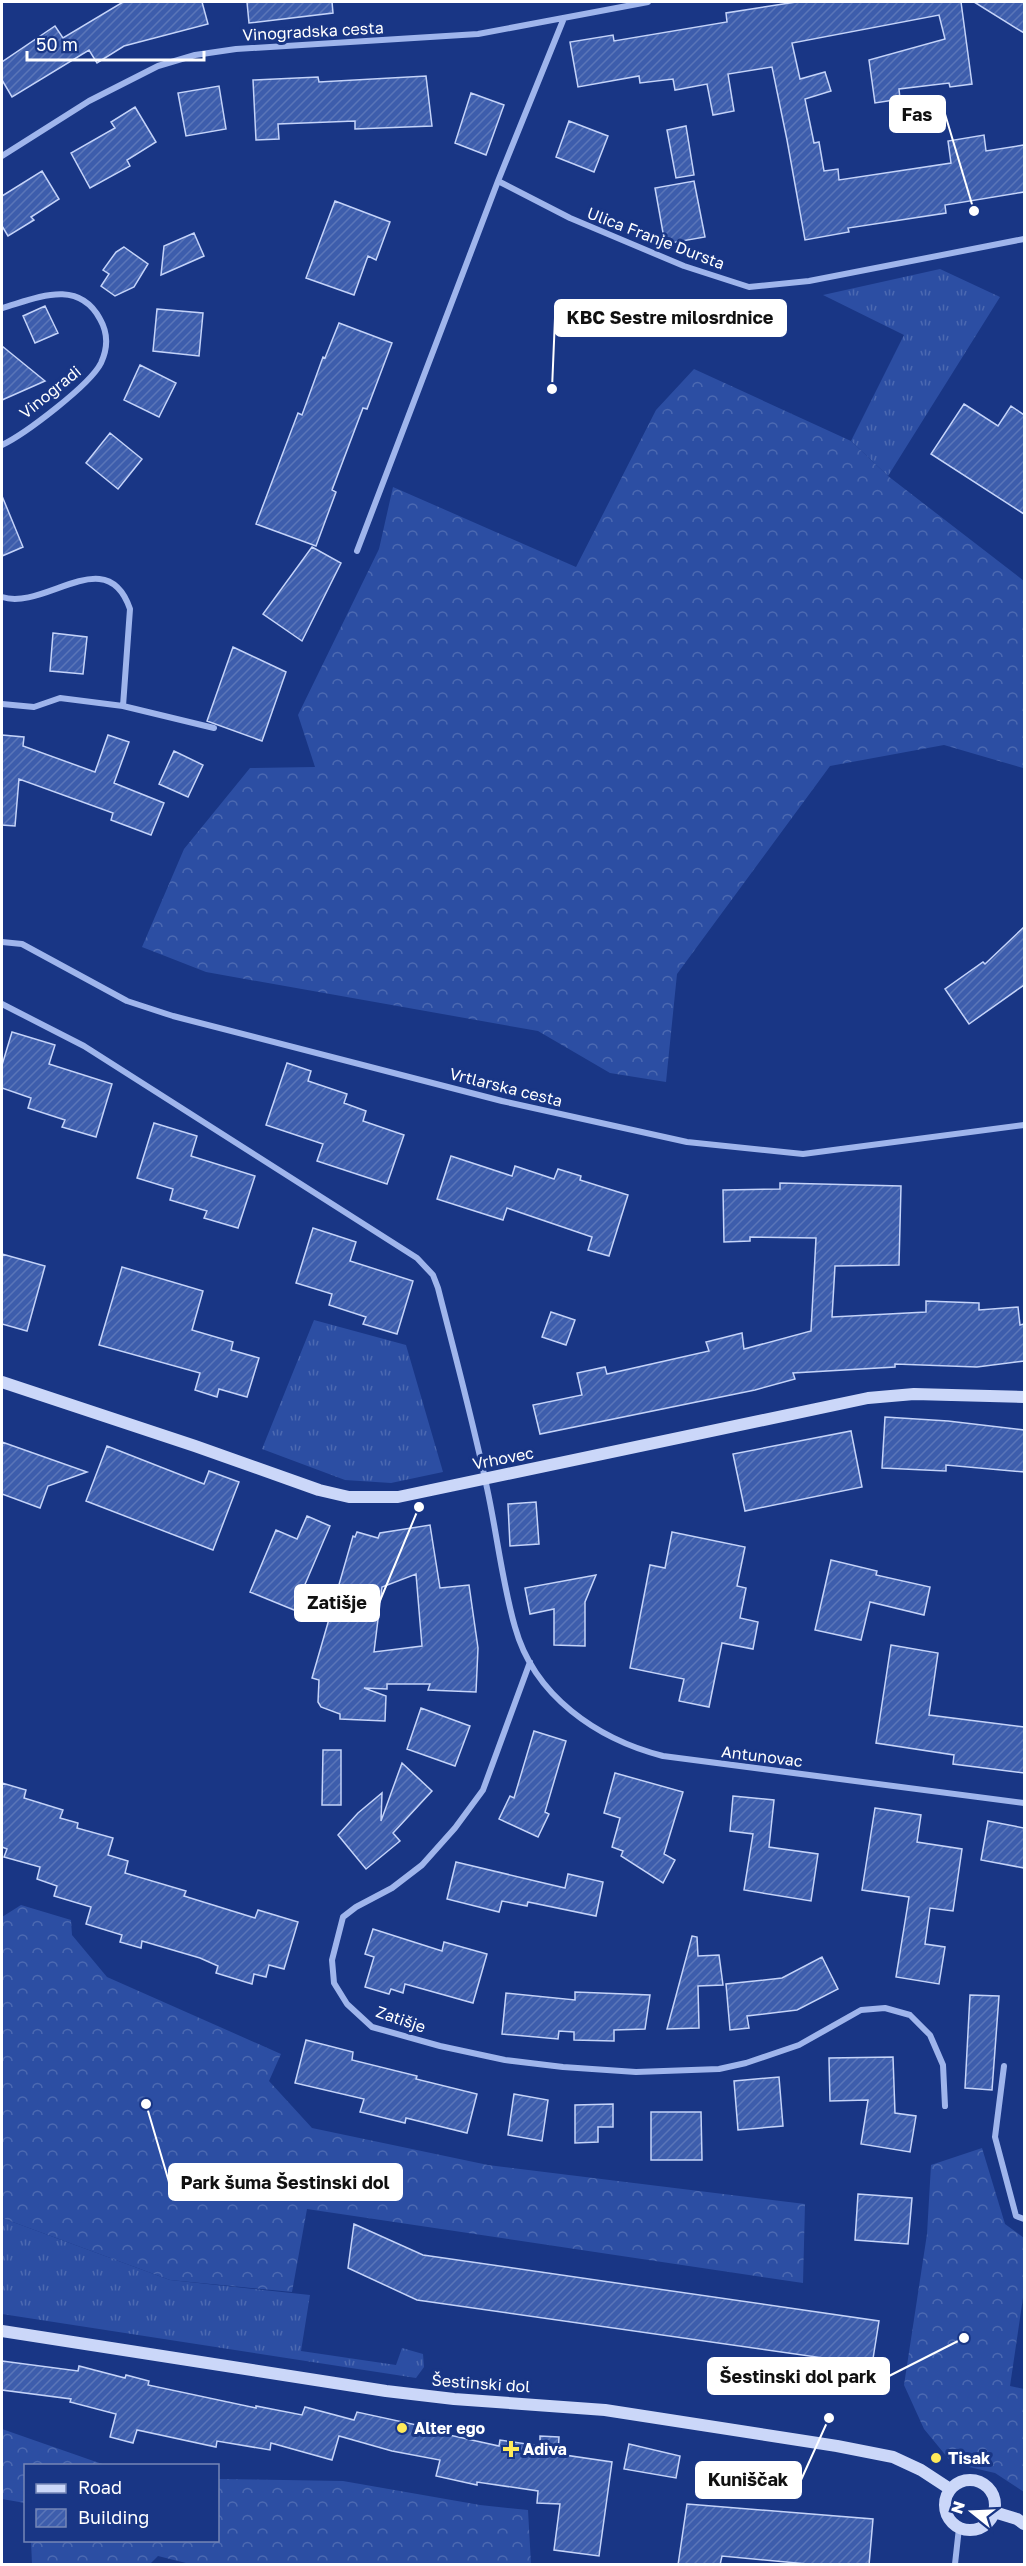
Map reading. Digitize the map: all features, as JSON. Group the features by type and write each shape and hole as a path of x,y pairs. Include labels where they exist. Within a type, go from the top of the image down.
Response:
{"street":[{"name":"Vinogradska cesta","path":"2,156 89,101 158,66 195,55 236,49 478,34 648,2"},
{"path":"357,551 498,181 564,18"},
{"name":"Ulica Franje Dursta","path":"498,181 570,218 675,263 749,286 809,281 1024,239"},
{"name":"Vinogradi","path":"2,308 45,296 67,294 80,297 92,305 104,327 106,344 100,364 88,381 2,445"},
{"path":"2,597 26,597 89,579 105,579 116,585 125,594 129,609 123,706"},
{"path":"2,704 34,707 60,698 123,706 214,728"},
{"name":"Vrtlarska cesta","path":"2,942 22,944 128,1001 173,1016 502,1101 670,1139 803,1154 1024,1125"},
{"path":"2,1004 84,1046 417,1258 433,1275 485,1478 515,1628 530,1662"},
{"name":"Vrhovec","path":"2,1382 185,1442 319,1490 349,1497 398,1497 868,1398 914,1394 1024,1397"},
{"name":"Antunovac","path":"530,1662 556,1696 582,1720 614,1740 638,1750 695,1761 1024,1803"},
{"name":"Zatišje","path":"530,1662 483,1790 455,1828 422,1865 392,1888 356,1907 344,1917 332,1960 334,1983 346,2004 372,2027 440,2046 505,2060 636,2072 719,2069 747,2063 799,2045 861,2010 885,2008 910,2015 930,2035 943,2065 945,2106"},
{"path":"1004,2066 995,2137 1016,2216 1024,2219"},
{"name":"Šestinski dol","path":"2,2331 386,2391 454,2399 605,2409 837,2446 902,2461 950,2489"},
{"path":"964,2480 981,2482 993,2495 994,2512 984,2526 968,2530 959,2528 948,2518 945,2511 946,2496 950,2489 964,2480"},
{"path":"994,2512 1017,2519 1024,2524"},
{"path":"955,2565 959,2528"}],"green space":[{"path":"940,269 1000,297 888,476 851,441 904,335 823,295"},
{"path":"694,369 851,441 888,476 1024,581 1023,768 944,745 830,766 677,974 666,1082 610,1073 538,1031 206,972 142,947 184,849 250,768 315,767 298,715 379,549 393,487 576,567 656,410"},
{"path":"314,1320 406,1345 443,1472 391,1483 345,1480 262,1449"},
{"path":"21,1905 71,1920 72,1935 107,1977 281,2054 269,2081 312,2128 488,2165 805,2204 803,2283 307,2209 292,2292 170,2280 2,2218 2,1917"},
{"path":"982,2148 1005,2224 1024,2238 1024,2291 1010,2386 1024,2389 1024,2492 995,2473 952,2463 924,2429 904,2385 927,2234 931,2165"},
{"path":"2,2218 170,2280 310,2295 301,2351 396,2365 402,2348 423,2354 424,2367 416,2378 2,2314"},
{"path":"2,2429 102,2464 24,2464 24,2503 2,2499"},
{"path":"219,2479 343,2481 480,2505 528,2510 531,2564 190,2564 158,2556 150,2564 32,2564 31,2542 219,2542"}],"building":[{"path":"123,2 202,2 208,24 124,46 97,63 89,50 12,97 2,80 2,62 55,26 63,38"},
{"path":"247,2 332,2 333,13 249,23"},
{"path":"796,2 961,2 972,84 950,87 949,83 899,89 900,99 875,103 869,60 945,39 939,15 792,43 800,79 825,72 831,91 805,99 814,143 819,142 824,171 838,169 839,180 951,163 948,141 984,135 986,151 1024,145 1024,192 945,205 946,213 848,228 849,232 805,240 772,67 728,74 734,111 713,115 707,84 675,90 673,79 640,83 639,76 578,87 570,42 613,35 614,41 727,22 726,13"},
{"path":"974,2 1024,2 1024,33"},
{"path":"426,76 432,126 355,129 355,121 278,124 279,139 256,140 253,80 318,77 319,82"},
{"path":"219,86 226,129 186,136 178,93"},
{"path":"471,93 504,105 486,155 455,143"},
{"path":"135,107 156,142 127,160 130,166 90,188 71,153 115,128 111,122"},
{"path":"569,121 608,136 594,172 556,157"},
{"path":"686,126 694,175 676,178 667,130"},
{"path":"42,171 59,199 31,217 34,220 8,236 2,226 2,196"},
{"path":"694,181 705,237 665,244 655,188"},
{"path":"335,201 390,222 376,260 368,256 354,295 306,278"},
{"path":"194,233 204,256 161,275 164,246"},
{"path":"124,247 148,264 134,287 115,296 101,286 109,274 103,270 116,252"},
{"path":"45,306 58,333 35,343 23,316"},
{"path":"157,309 203,313 199,356 153,351"},
{"path":"339,323 392,343 367,409 363,408 332,490 336,492 316,546 256,524 298,413 302,415 323,357 325,358"},
{"path":"2,346 45,381 2,400"},
{"path":"140,365 176,383 159,417 124,400"},
{"path":"964,404 998,426 1011,406 1024,415 1024,514 931,454"},
{"path":"110,433 142,459 118,489 86,463"},
{"path":"2,496 23,547 2,556"},
{"path":"312,547 341,563 302,641 263,614"},
{"path":"53,633 87,637 83,674 50,671"},
{"path":"233,647 286,672 262,741 207,721"},
{"path":"2,735 24,737 23,746 95,772 108,735 129,742 114,783 164,803 151,835 111,820 113,813 19,779 15,826 2,825"},
{"path":"174,751 203,765 188,797 159,784"},
{"path":"1024,927 1024,985 969,1024 945,989 983,962 985,964"},
{"path":"12,1032 55,1045 49,1064 112,1084 96,1137 62,1127 65,1120 28,1108 31,1098 2,1088 2,1065"},
{"path":"287,1063 311,1071 308,1081 347,1094 344,1103 366,1111 363,1121 404,1135 387,1184 317,1161 323,1144 266,1125"},
{"path":"154,1123 197,1136 191,1156 255,1176 238,1228 204,1218 207,1211 170,1200 173,1189 137,1178"},
{"path":"451,1156 512,1176 515,1166 554,1179 558,1169 581,1176 580,1180 628,1195 609,1256 588,1250 592,1237 507,1208 503,1220 437,1199"},
{"path":"780,1183 901,1186 899,1265 835,1266 832,1317 926,1312 926,1301 979,1303 979,1310 1018,1307 1020,1325 1024,1324 1024,1361 977,1367 895,1364 895,1367 793,1373 795,1379 755,1390 540,1434 533,1405 582,1395 577,1373 605,1367 607,1374 709,1351 706,1342 742,1333 744,1349 811,1331 816,1238 750,1237 750,1241 724,1242 723,1190 780,1189"},
{"path":"313,1228 356,1242 350,1261 413,1281 397,1334 363,1324 366,1317 329,1305 332,1294 296,1283"},
{"path":"2,1254 45,1266 27,1331 2,1324"},
{"path":"122,1267 203,1291 192,1330 233,1342 231,1350 259,1358 247,1397 219,1389 217,1397 195,1390 200,1373 99,1345"},
{"path":"551,1312 575,1320 566,1345 542,1337"},
{"path":"885,1417 948,1421 1024,1430 1024,1472 946,1465 946,1471 882,1468"},
{"path":"851,1431 862,1487 745,1511 733,1454"},
{"path":"2,1442 87,1472 48,1486 40,1508 2,1494"},
{"path":"107,1446 204,1484 209,1471 239,1482 213,1550 86,1501"},
{"path":"536,1502 539,1544 510,1546 508,1504"},
{"path":"307,1516 330,1526 294,1610 250,1592 276,1530 297,1539"},
{"path":"430,1525 440,1588 469,1585 478,1648 476,1692 428,1690 430,1684 387,1684 387,1689 364,1688 386,1696 385,1721 340,1719 340,1714 321,1707 318,1702 319,1680 312,1678 353,1536 355,1537 357,1532 378,1538 380,1533","holes":["416,1574 422,1646 374,1652 382,1587"]},
{"path":"672,1532 745,1547 737,1586 746,1588 740,1618 758,1622 753,1649 722,1643 709,1707 679,1701 684,1679 630,1668 650,1565 665,1568"},
{"path":"831,1560 877,1571 876,1575 930,1587 924,1615 870,1602 861,1640 815,1630"},
{"path":"596,1575 585,1602 585,1646 554,1645 554,1609 530,1614 525,1588"},
{"path":"891,1645 938,1653 929,1715 1024,1727 1024,1773 953,1764 954,1755 876,1743"},
{"path":"421,1708 470,1726 455,1766 407,1749"},
{"path":"534,1731 566,1741 545,1812 549,1814 538,1837 499,1819 510,1796 514,1798"},
{"path":"323,1750 341,1750 341,1805 322,1805"},
{"path":"402,1763 432,1791 393,1833 400,1841 366,1869 338,1835 358,1813 382,1793 381,1821"},
{"path":"615,1773 683,1792 664,1854 675,1860 663,1883 621,1856 623,1851 612,1847 620,1818 604,1813"},
{"path":"2,1783 26,1790 24,1798 63,1810 60,1818 78,1823 77,1828 113,1838 108,1855 128,1861 125,1873 186,1891 184,1896 255,1918 258,1910 298,1922 284,1969 269,1965 266,1977 254,1974 252,1984 216,1973 218,1966 200,1958 142,1941 141,1948 120,1942 122,1935 86,1924 91,1907 54,1896 57,1886 37,1879 40,1867 4,1857 7,1849 2,1847"},
{"path":"733,1796 774,1800 769,1847 818,1854 811,1901 744,1890 753,1834 730,1831"},
{"path":"875,1808 921,1815 917,1842 962,1849 953,1911 930,1908 925,1944 945,1947 939,1984 896,1977 909,1897 862,1890"},
{"path":"988,1821 1024,1828 1024,1868 981,1860"},
{"path":"456,1862 565,1888 568,1874 603,1882 596,1916 528,1902 527,1906 502,1901 499,1912 447,1899"},
{"path":"373,1929 442,1951 444,1942 487,1954 473,2003 405,1984 403,1993 391,1989 389,1994 365,1987 374,1957 365,1954"},
{"path":"692,1936 697,1937 698,1956 719,1955 723,1985 698,1986 699,2028 667,2029"},
{"path":"822,1957 838,1989 797,2010 747,2016 749,2028 730,2030 726,1984 782,1978"},
{"path":"575,1992 650,1995 645,2029 614,2030 614,2041 574,2040 574,2032 559,2031 558,2039 502,2034 506,1993 575,2000"},
{"path":"970,1995 999,1996 992,2090 965,2088"},
{"path":"306,2040 353,2052 352,2060 477,2094 467,2133 406,2118 405,2123 360,2112 364,2099 295,2083"},
{"path":"893,2057 895,2113 916,2116 910,2152 861,2144 868,2100 830,2101 829,2058"},
{"path":"779,2077 783,2126 738,2130 734,2081"},
{"path":"514,2094 548,2100 542,2141 508,2135"},
{"path":"613,2104 613,2127 598,2127 598,2142 575,2143 575,2105"},
{"path":"651,2112 701,2112 702,2160 651,2160"},
{"path":"858,2194 912,2198 908,2244 855,2240"},
{"path":"354,2224 423,2255 879,2321 872,2365 417,2300 348,2268"},
{"path":"2,2361 78,2371 79,2366 125,2378 126,2375 149,2381 148,2385 256,2408 256,2406 302,2415 305,2407 354,2420 357,2412 440,2430 440,2433 499,2446 500,2440 540,2446 540,2436 559,2437 558,2454 612,2462 599,2556 554,2550 560,2504 537,2503 538,2491 477,2482 477,2485 436,2476 440,2460 392,2451 339,2436 332,2460 271,2443 270,2450 217,2441 216,2447 137,2430 133,2443 110,2437 116,2414 70,2402 71,2399 2,2390"},
{"path":"629,2444 680,2456 676,2478 624,2469"},
{"path":"687,2504 873,2519 869,2565 818,2565 722,2556 720,2565 678,2565"}],"place":[{"name":"Fas","path":"974,211"},
{"name":"KBC Sestre milosrdnice","path":"552,389"},
{"name":"Zatišje","path":"419,1507"},
{"name":"Park šuma Šestinski dol","path":"146,2104"},
{"name":"Šestinski dol park","path":"964,2338"},
{"name":"Kuniščak","path":"829,2418"},
{"name":"Alter ego","path":"402,2428"},
{"name":"Adiva","path":"511,2449"},
{"name":"Tisak","path":"936,2458"}]}
